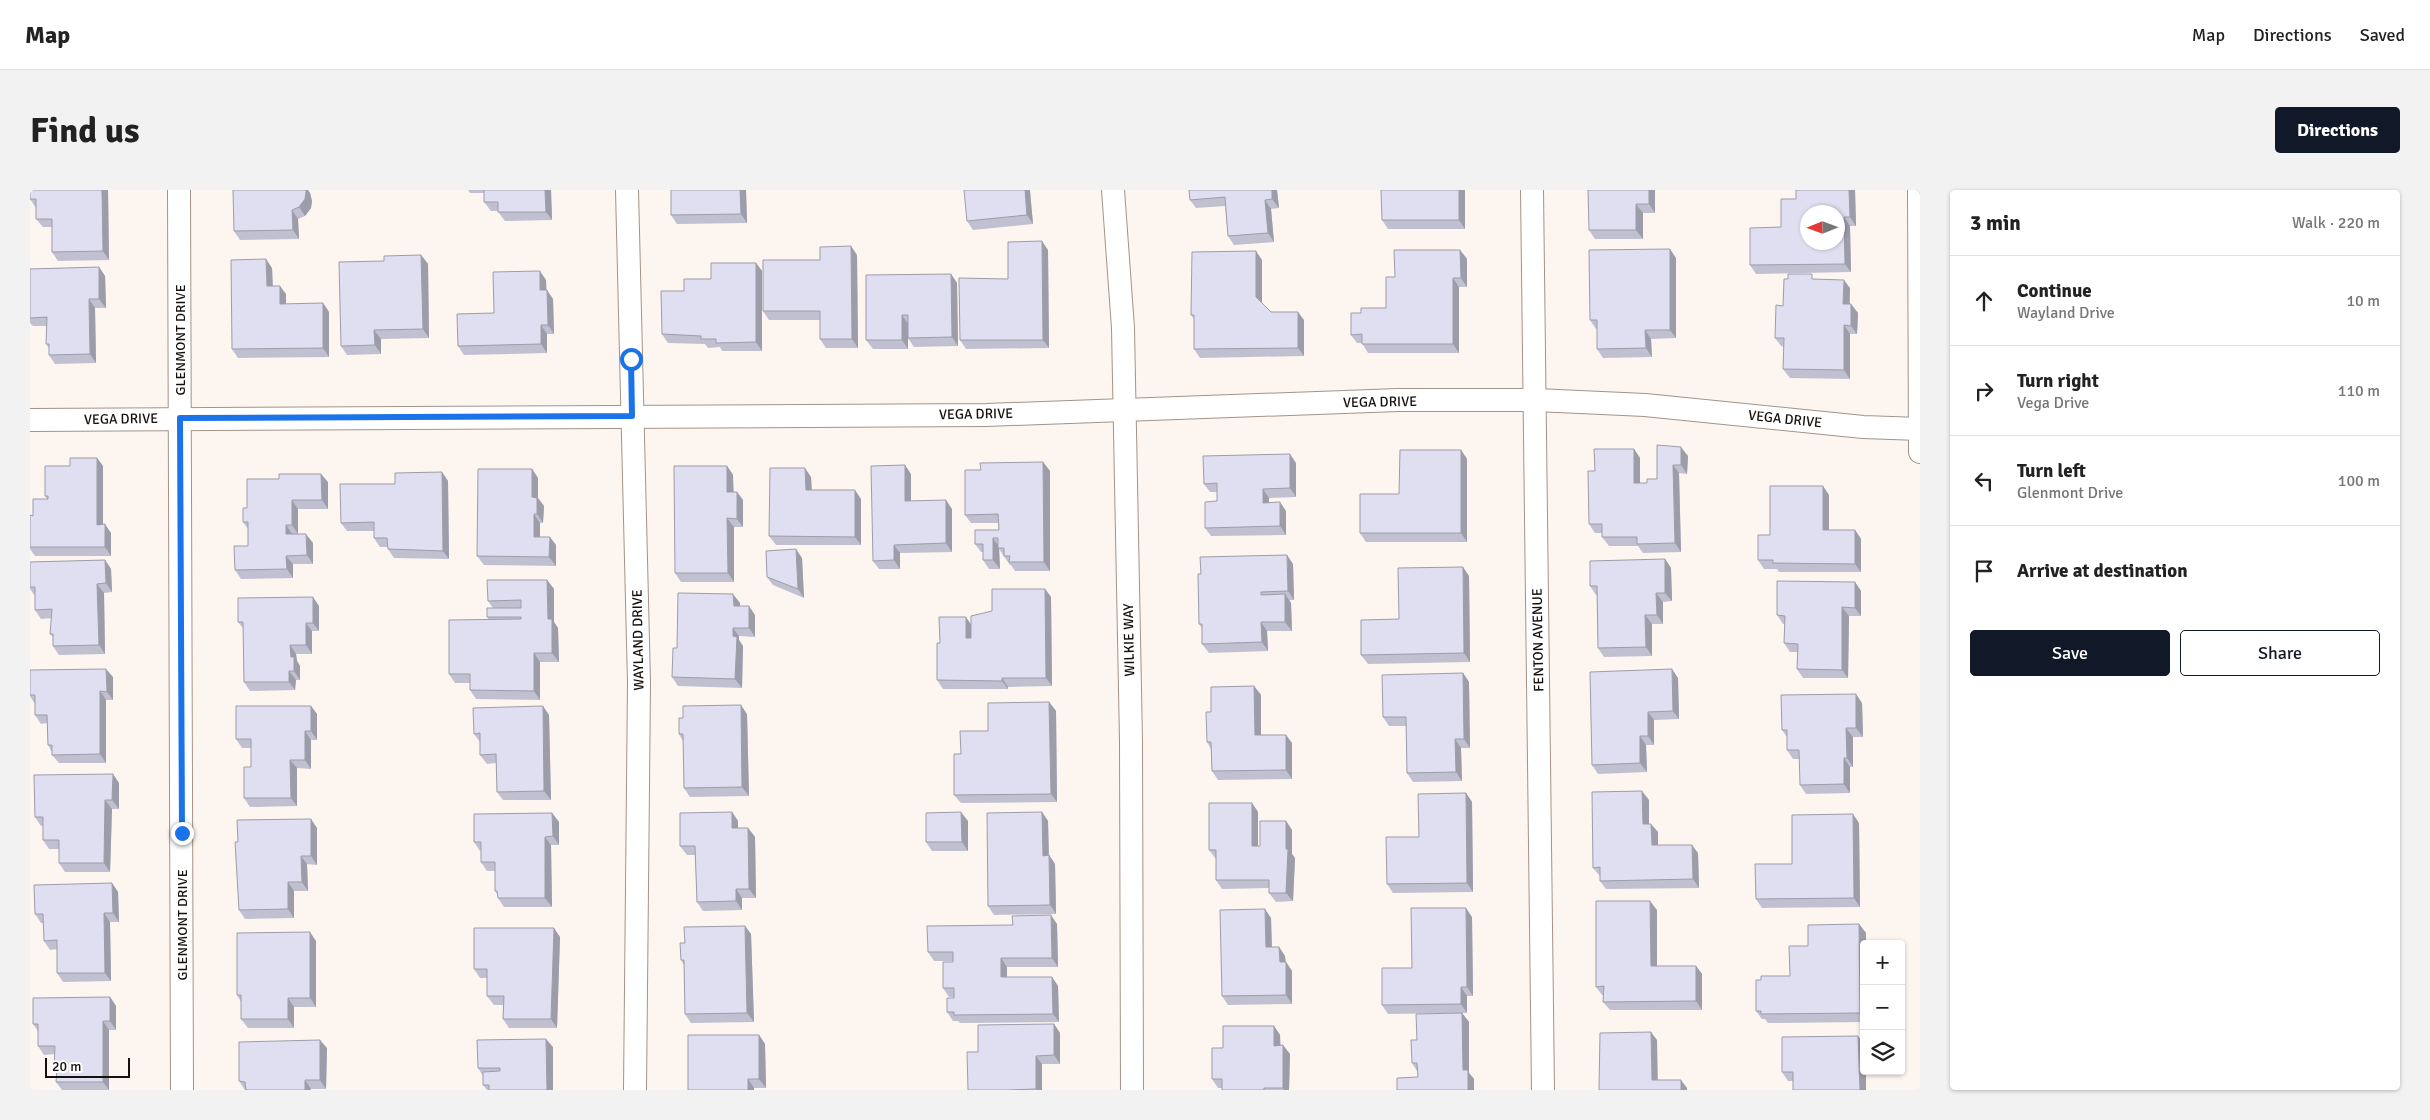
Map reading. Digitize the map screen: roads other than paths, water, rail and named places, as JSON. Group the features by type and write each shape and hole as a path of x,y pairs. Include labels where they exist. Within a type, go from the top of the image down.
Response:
{"street":[{"name":"GLENMONT DRIVE","path":"179,190 182,1090"},
{"name":"WAYLAND DRIVE","path":"627,190 639,684 635,1090"},
{"name":"WILKIE WAY","path":"1113,190 1123,328 1125,410 1131,751 1132,1090"},
{"name":"FENTON AVENUE","path":"1532,190 1543,1090"},
{"path":"1918,190 1920,452"},
{"name":"VEGA DRIVE","path":"30,420 986,415 1398,400 1536,400 1646,405 1863,427 1920,429"}]}
